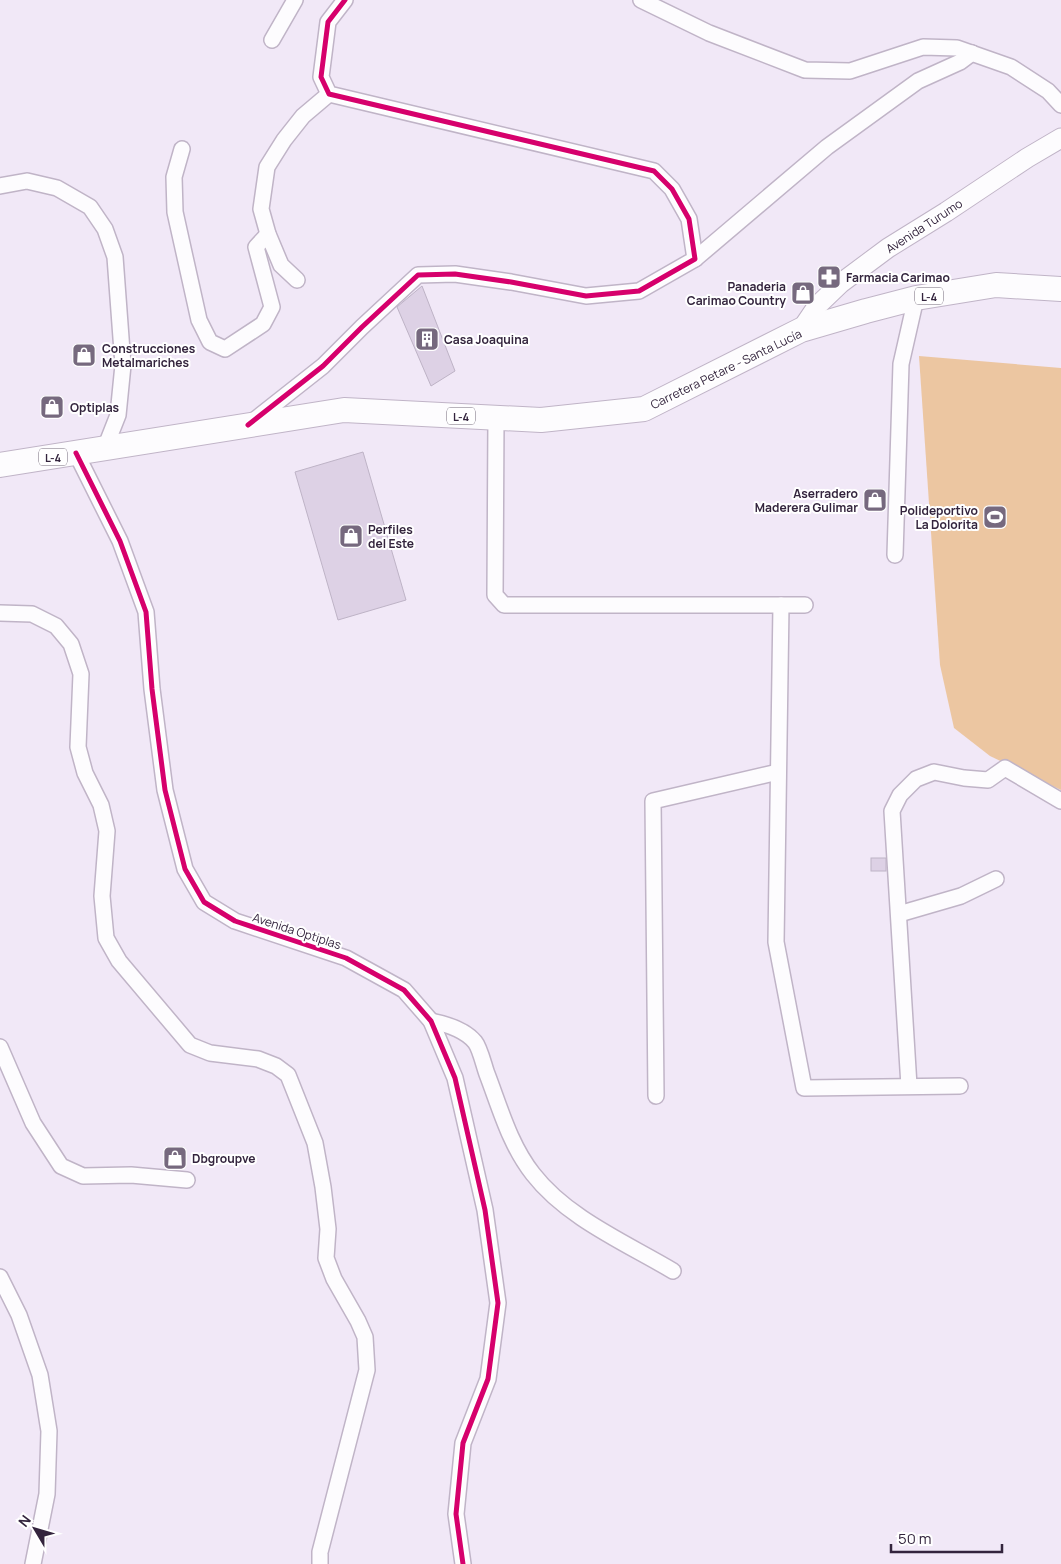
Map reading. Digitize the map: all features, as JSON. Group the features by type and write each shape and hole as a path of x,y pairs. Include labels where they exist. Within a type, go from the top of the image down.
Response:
{"main road":[{"name":"Carretera Petare - Santa Lucía","path":"0,465 344,410 541,420 644,409 801,330 916,298 996,285 1061,289"}],"street":[{"path":"272,40 295,0"},
{"path":"345,0 328,22 320,77 329,94 654,171 672,188 689,219 696,258"},
{"path":"641,0 709,32 805,70 850,71 923,47 957,48 1011,66 1048,91 1061,105"},
{"path":"248,425 323,366 418,275 455,274 586,296 639,290 696,258 827,147 918,81 960,62 972,54"},
{"path":"297,280 281,264 268,234 261,210 268,166 284,140 303,116 329,94"},
{"name":"Avenida Turumo","path":"801,330 818,305 841,283 888,248 1061,138"},
{"path":"182,149 174,177 175,212 199,320 210,342 225,348 263,324 272,307 256,247 268,234"},
{"path":"0,186 27,182 58,188 90,207 106,229 115,257 123,365 118,415 105,448"},
{"path":"895,555 901,364 916,298"},
{"path":"496,418 495,595 504,605 805,606"},
{"name":"Avenida Optiplas","path":"76,453 120,541 146,612 152,689 165,790 185,869 204,902 235,922 346,958 404,990 431,1021 455,1078 485,1210 498,1303 488,1379 463,1443 456,1514 463,1564"},
{"path":"781,606 776,942 804,1088 960,1086"},
{"path":"0,613 32,614 56,626 71,644 81,674 78,747 85,773 101,805 107,831 102,896 106,938 119,961 190,1046 210,1053 258,1059 276,1066 288,1075 315,1143 324,1187 328,1228 326,1258 334,1279 358,1320 365,1337 367,1370 320,1552 320,1564"},
{"path":"909,1086 892,811 900,795 916,779 934,772 964,778 988,780 1004,768 1061,801"},
{"path":"656,1096 653,801 778,772"},
{"path":"898,914 961,896 996,879"},
{"path":"431,1021 442,1023 461,1031 476,1042 512,1139 532,1173 550,1194 573,1213 673,1271"},
{"path":"0,1047 33,1123 61,1166 83,1176 131,1175 187,1180"},
{"path":"0,1277 19,1316 40,1375 49,1431 47,1494 32,1564"}],"shaded area":[{"name":"Polideportivo La Dolorita","path":"919,356 1061,368 1061,790 990,756 954,728 940,665"}],"building":[{"name":"Casa Joaquina","path":"422,286 455,371 431,386 397,307"},
{"name":"Perfiles del Este","path":"363,452 406,600 338,620 295,472"},
{"path":"871,858 886,858 886,871 871,871"}],"cycle path":[{"path":"248,425 323,366 418,275 455,274 586,296 639,291 695,259 689,219 672,189 654,171 329,94 321,77 328,22 345,0"},
{"path":"76,453 120,541 146,612 152,689 165,790 185,869 204,902 235,921 346,958 404,990 431,1021 455,1078 485,1210 498,1303 488,1379 463,1443 456,1514 463,1564"}],"place":[{"name":"Farmacia Carimao","path":"829,277"},
{"name":"Panaderia Carimao Country","path":"803,293"},
{"name":"Casa Joaquina","path":"427,339"},
{"name":"Construcciones Metalmariches","path":"84,355"},
{"name":"Optiplas","path":"52,407"},
{"name":"Aserradero Maderera Gulimar","path":"875,500"},
{"name":"Polideportivo La Dolorita","path":"995,517"},
{"name":"Perfiles del Este","path":"351,536"},
{"name":"Dbgroupve","path":"175,1158"}]}
